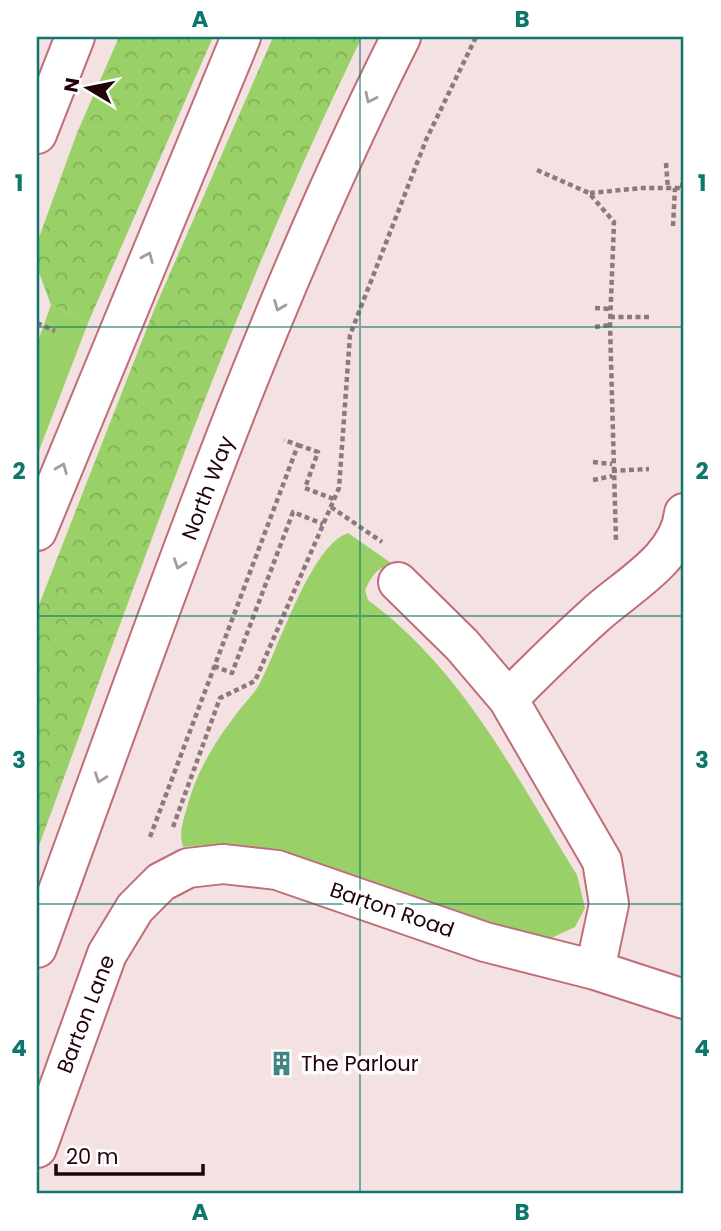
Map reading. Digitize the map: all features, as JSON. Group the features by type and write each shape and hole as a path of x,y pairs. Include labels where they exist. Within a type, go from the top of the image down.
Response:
{"main road":[{"path":"39,120 75,37"},
{"path":"37,531 241,37"},
{"name":"North Way","path":"37,948 214,472 277,312 368,102 401,37"},
{"path":"508,699 596,614 648,572 670,548 684,513"},
{"path":"398,582 462,645 508,699 602,861 609,904 595,970"},
{"name":"Barton Road","path":"188,868 223,864 276,870 485,942 595,970 684,999"},
{"name":"Barton Lane","path":"37,1148 107,954 135,908 161,882 188,868"}],"path":[{"path":"173,828 220,698 255,681 339,488 350,335 426,140 476,37"},
{"path":"666,163 668,189"},
{"path":"537,170 589,193 614,222 610,325 616,545"},
{"path":"589,193 683,188 684,170"},
{"path":"673,226 675,188"},
{"path":"595,308 610,309"},
{"path":"610,317 650,317"},
{"path":"37,323 55,331"},
{"path":"596,327 610,325"},
{"path":"284,440 318,452 305,488 334,499"},
{"path":"148,842 298,444"},
{"path":"593,462 612,470 649,469"},
{"path":"593,480 612,470"},
{"path":"331,507 384,544"},
{"path":"214,666 232,673 293,512 323,524"}],"green space":[{"path":"119,37 213,37 88,323 51,305 37,267 37,243 77,133"},
{"path":"273,37 362,37 271,236 189,439 37,851 37,610 154,310"},
{"path":"51,305 88,323 37,456 37,344"},
{"path":"348,533 394,565 383,567 373,576 365,590 368,600 402,628 460,692 509,763 577,875 585,908 575,927 549,939 353,883 265,848 221,844 183,847 183,820 205,761 226,728 255,692 297,599 321,557 334,541"}],"place":[{"name":"The Parlour","path":"281,1064"}]}
